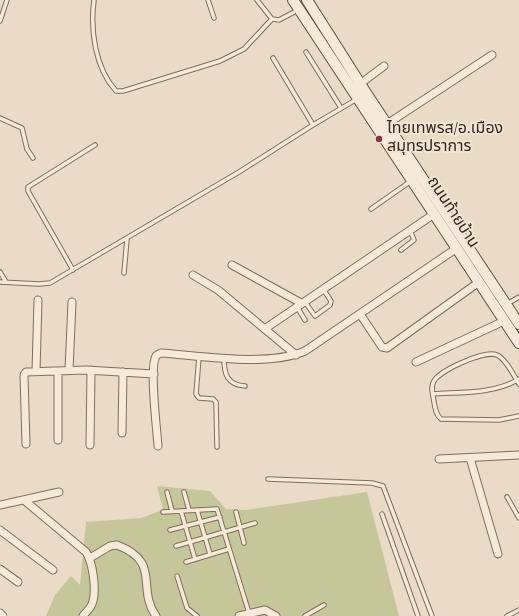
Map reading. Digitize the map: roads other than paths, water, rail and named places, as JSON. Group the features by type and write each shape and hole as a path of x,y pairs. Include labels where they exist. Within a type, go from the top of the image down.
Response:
{"street":[{"name":"ถนนท้ายบ้าน","path":"293,0 361,92 387,124 519,324"},
{"name":"ถนนท้ายบ้าน","path":"307,0 412,181 519,343"},
{"path":"387,124 492,55"},
{"path":"361,92 384,66"},
{"path":"266,328 434,214"},
{"path":"158,446 154,374 156,357 161,353 199,356 282,358 296,355 360,314 456,248"},
{"path":"232,265 301,304"},
{"path":"193,275 218,290 266,328 296,355"},
{"path":"360,314 382,347 387,348 479,282"},
{"path":"36,371 38,300"},
{"path":"69,370 72,302"},
{"path":"416,362 504,321"},
{"path":"26,444 24,375 26,372 90,370 154,374"},
{"path":"90,370 90,445"},
{"path":"58,371 58,440"},
{"path":"122,433 123,372"},
{"path":"439,459 519,455"},
{"path":"470,458 498,554"},
{"path":"0,505 59,492"},
{"path":"24,500 86,552 90,558 93,572 93,602 82,616"},
{"path":"0,530 53,570"},
{"path":"90,558 110,546 117,545 141,559 145,568 150,603 156,616"},
{"path":"0,569 18,582"},
{"path":"244,615 265,610 276,616"},
{"path":"0,613 4,616"}],"lane":[{"path":"0,21 7,0"},
{"path":"94,0 94,41 102,68 110,84 116,91 123,91 220,61 244,49 272,19"},
{"path":"208,0 214,18"},
{"path":"257,0 272,19 279,20 286,18 299,9"},
{"path":"306,52 341,108"},
{"path":"273,58 313,125"},
{"path":"0,282 45,284 73,270 238,172 341,108 361,92"},
{"path":"0,118 22,128 27,149 33,158"},
{"path":"73,270 28,190 28,187 95,145"},
{"path":"371,209 412,181"},
{"path":"401,250 414,240 410,230"},
{"path":"124,273 127,239"},
{"path":"0,272 6,282"},
{"path":"301,304 315,316 331,303 323,289"},
{"path":"506,305 519,297"},
{"path":"301,304 305,320"},
{"path":"519,384 518,379 501,357 496,354 486,354 443,372 434,379 431,386 437,416 441,419 499,420 519,416"},
{"path":"199,356 196,394 199,398 213,399 216,402 217,447"},
{"path":"224,357 224,369 231,381 235,385 245,386"},
{"path":"433,394 479,391 497,387 518,379"},
{"path":"268,479 372,483 383,486 432,616"},
{"path":"167,492 172,511"},
{"path":"184,492 189,510"},
{"path":"507,497 519,518"},
{"path":"163,512 217,509 229,549 244,615"},
{"path":"197,510 210,554"},
{"path":"181,511 195,559"},
{"path":"236,512 244,543"},
{"path":"382,514 418,616"},
{"path":"170,530 220,517"},
{"path":"176,546 255,523"},
{"path":"186,562 229,549"},
{"path":"177,576 187,608 197,616"},
{"path":"305,616 324,605"},
{"path":"507,616 519,610"}],"place":[{"name":"ไทยเทพรส/อ.เมือง สมุทรปราการ","path":"379,139"}]}
